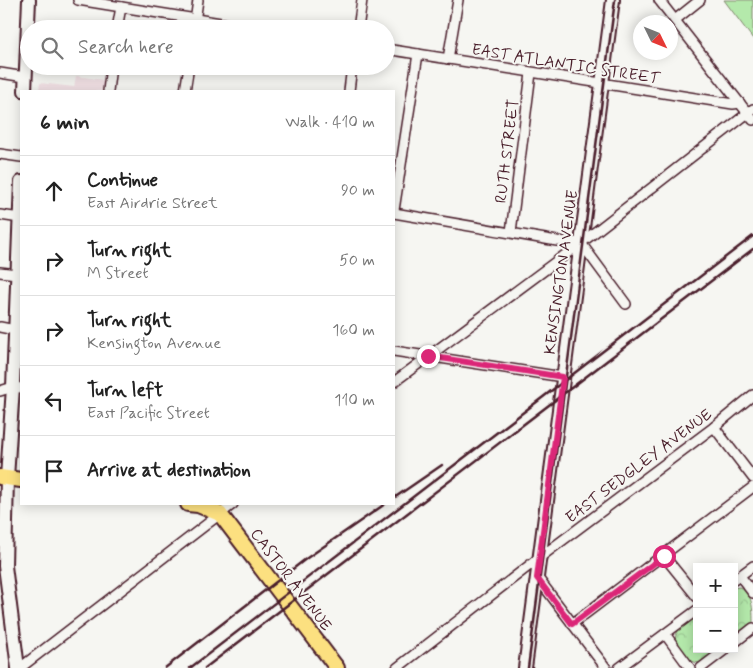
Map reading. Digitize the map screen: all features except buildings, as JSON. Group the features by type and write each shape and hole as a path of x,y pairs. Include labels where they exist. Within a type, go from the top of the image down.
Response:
{"main road":[{"path":"198,505 220,514"},
{"name":"CASTOR AVENUE","path":"220,514 337,668"}],"street":[{"path":"28,20 29,0"},
{"path":"84,0 201,20"},
{"path":"139,10 140,0"},
{"path":"195,19 198,0"},
{"path":"359,20 362,0"},
{"path":"448,59 458,0"},
{"name":"KENSINGTON AVENUE","path":"525,668 613,0"},
{"path":"659,0 671,15"},
{"path":"678,18 700,0"},
{"path":"119,20 121,7"},
{"path":"395,381 751,114 740,103 678,24"},
{"name":"EAST ATLANTIC STREET","path":"395,50 730,104 740,103"},
{"path":"395,205 418,54"},
{"path":"0,73 25,77 24,90"},
{"name":"RUTH STREET","path":"511,232 531,73"},
{"path":"108,90 111,75"},
{"path":"185,90 188,75"},
{"path":"348,90 351,75"},
{"path":"0,154 20,157"},
{"path":"395,212 557,241 581,242"},
{"path":"0,215 20,218 15,330 17,388 5,566 19,668 232,505"},
{"path":"581,242 626,304"},
{"path":"0,272 17,274"},
{"path":"0,328 15,330"},
{"path":"395,351 563,377"},
{"path":"0,391 17,388"},
{"name":"EAST SEDGLEY AVENUE","path":"397,668 539,558 714,428 753,395"},
{"path":"714,428 753,478"},
{"path":"572,624 753,487"},
{"path":"664,556 693,593"},
{"path":"738,577 753,566"},
{"path":"537,578 606,668"},
{"path":"738,579 753,593"},
{"path":"620,668 693,613"},
{"path":"738,640 753,628"},
{"path":"665,634 690,668"},
{"path":"701,668 721,653"}],"shaded area":[{"path":"76,76 104,80 102,90 39,90 40,83 74,87"}],"green space":[{"path":"724,0 753,0 753,39"},
{"path":"738,587 744,590 750,597 753,624 738,636 738,608"},
{"path":"693,618 693,653 716,653 704,662 699,663 690,660 679,648 675,639 680,628"}],"railway":[{"path":"528,668 615,0"},
{"path":"190,668 753,236"},
{"path":"205,668 753,249"},
{"path":"395,497 442,465"},
{"path":"165,668 307,558 384,505"}],"route":[{"path":"428,356 563,377 537,578 572,624 664,556"}]}
